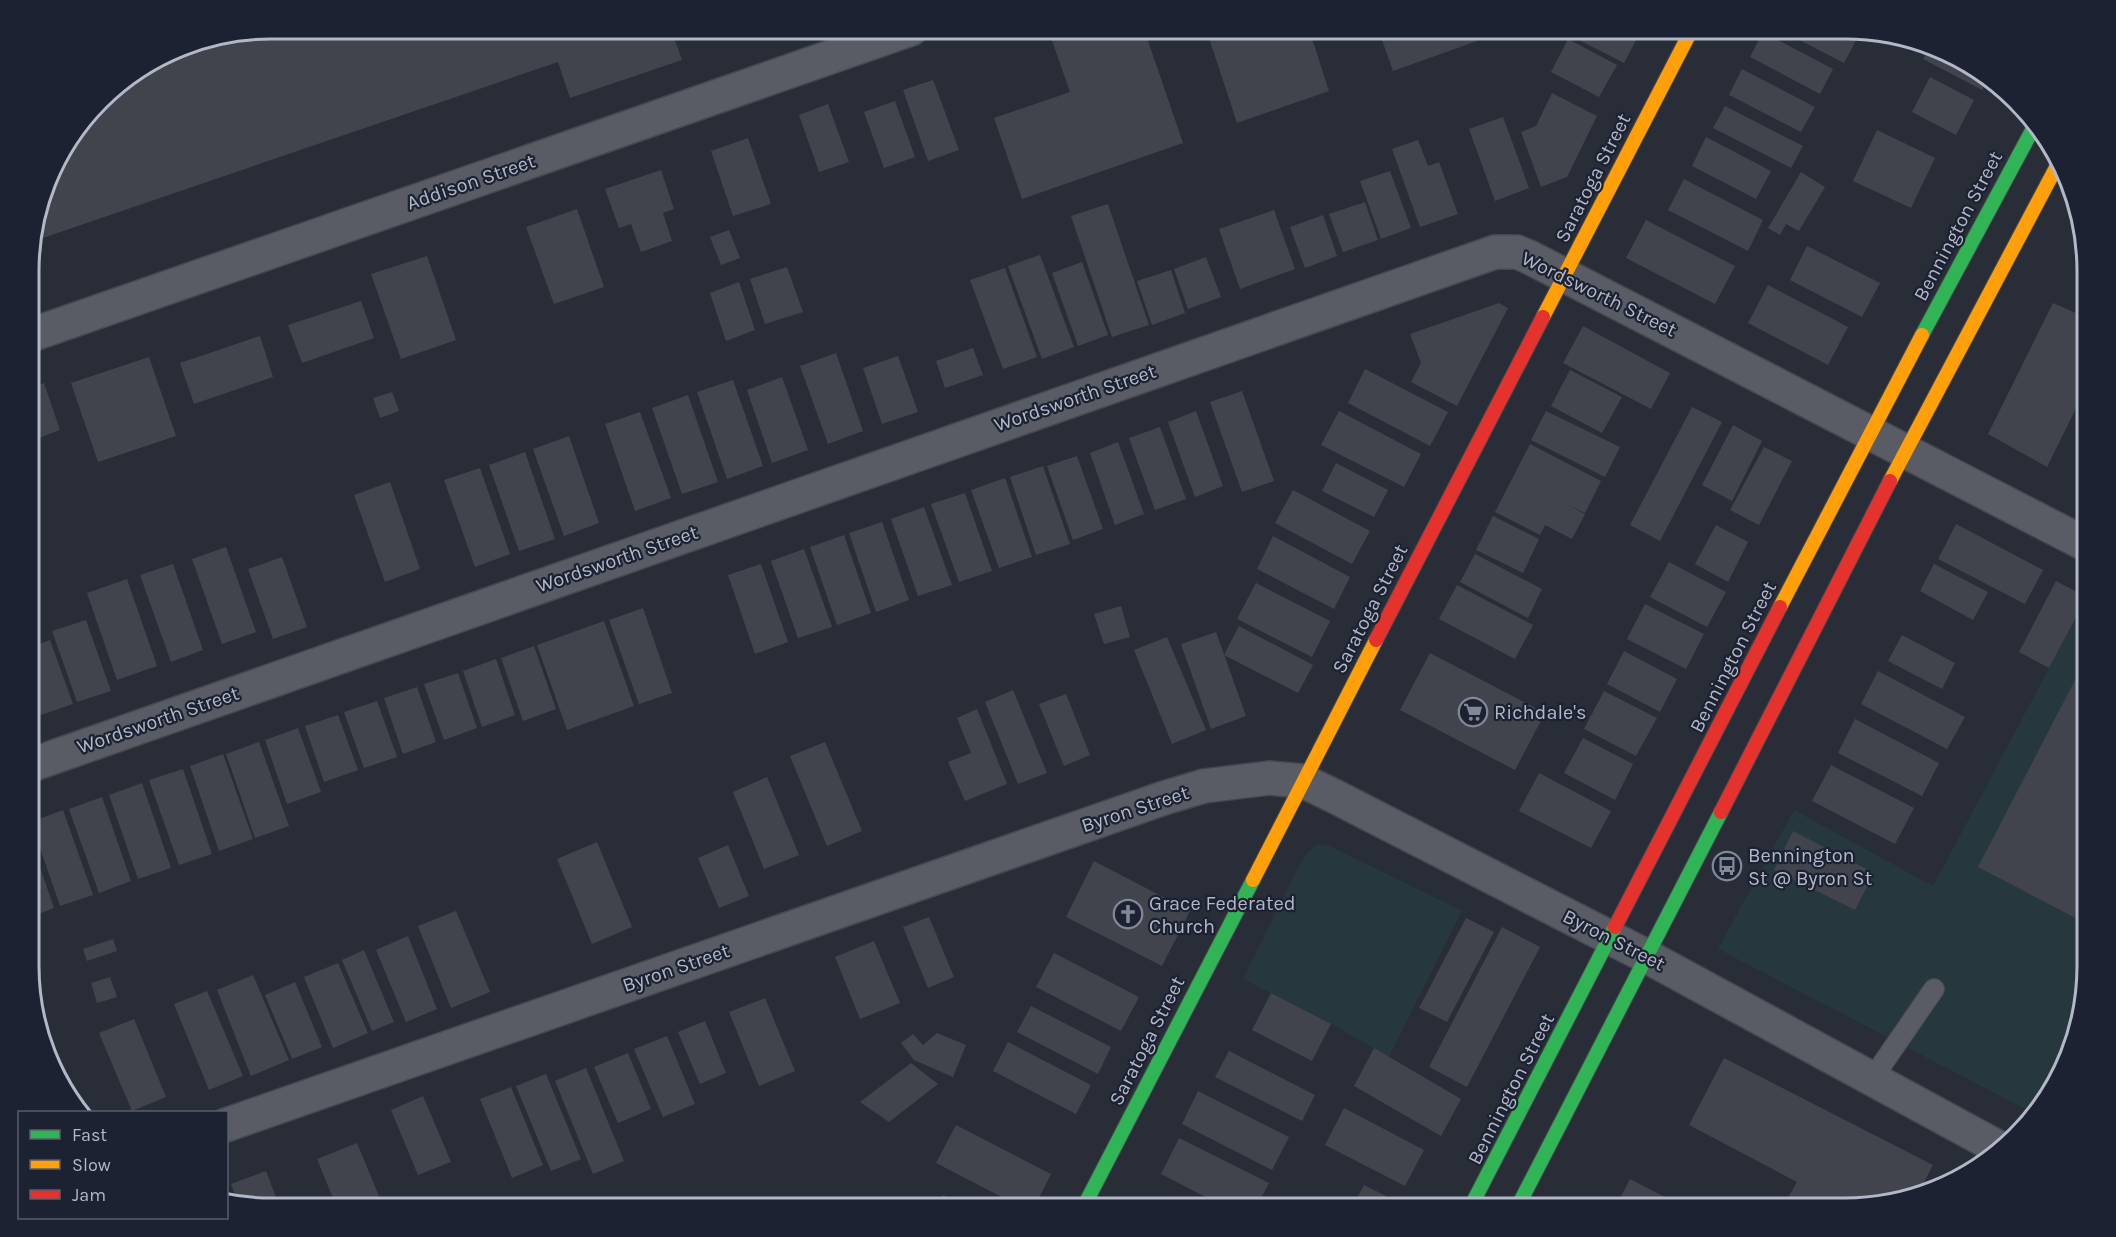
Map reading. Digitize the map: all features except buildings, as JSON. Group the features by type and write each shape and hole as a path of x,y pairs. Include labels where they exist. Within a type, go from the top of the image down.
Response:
{"main road":[{"name":"Saratoga Street","path":"1088,1198 1686,39"},
{"name":"Bennington Street","path":"1475,1198 1870,433 2031,133"},
{"path":"1522,1198 1906,452 2054,171"}],"street":[{"name":"Addison Street","path":"39,332 879,39"},
{"name":"Wordsworth Street","path":"39,762 1495,252 1517,252 1565,275 2077,540"},
{"name":"Byron Street","path":"228,1124 1164,798 1204,786 1269,778 1303,781 1648,957 1993,1144"}],"lane":[{"path":"1872,1079 1934,989"}],"shaded area":[{"path":"2077,616 2077,981 2073,1011 2065,1041 2046,1082 2027,1110 1718,949 1794,810 1933,886"},
{"path":"1319,844 1332,847 1462,911 1389,1057 1243,979 1300,864 1310,850"}],"traffic: fast":[{"path":"1922,335 2031,133"},
{"path":"1522,1198 1721,812"},
{"path":"1088,1198 1253,880"},
{"path":"1475,1198 1615,927"}],"traffic: slow":[{"path":"1543,317 1687,39"},
{"path":"1890,481 2054,171"},
{"path":"1780,607 1922,335"},
{"path":"1253,880 1376,640"}],"traffic: jam":[{"path":"1376,640 1543,317"},
{"path":"1721,812 1890,481"},
{"path":"1615,927 1780,607"}],"place":[{"name":"Richdale's","path":"1473,712"},
{"name":"Bennington St @ Byron St","path":"1727,866"},
{"name":"Grace Federated Church","path":"1128,914"}]}
